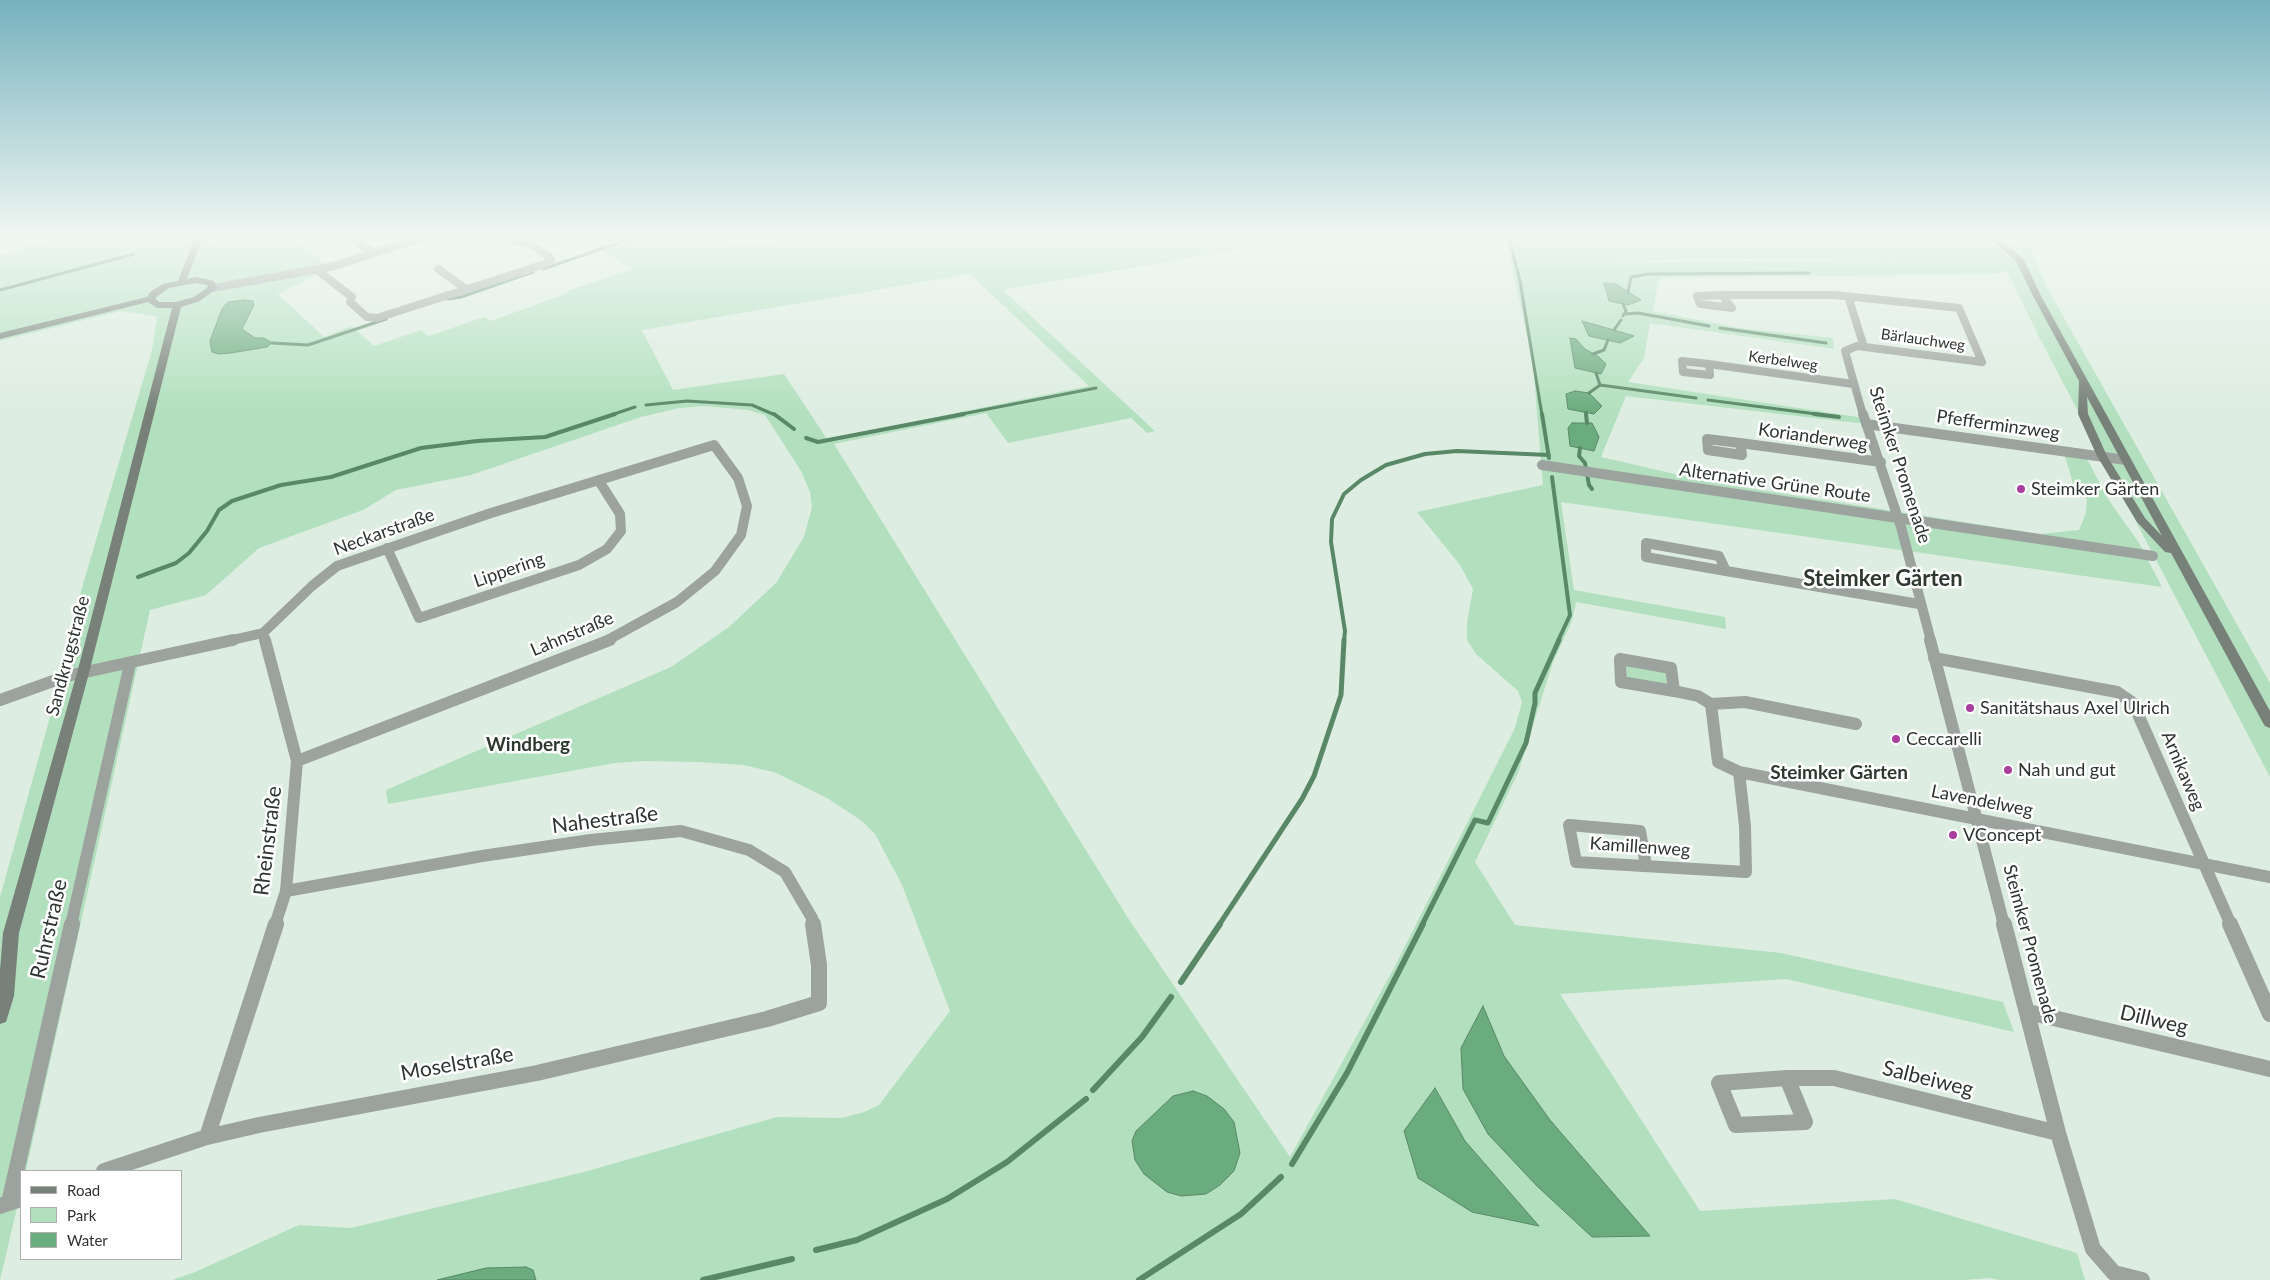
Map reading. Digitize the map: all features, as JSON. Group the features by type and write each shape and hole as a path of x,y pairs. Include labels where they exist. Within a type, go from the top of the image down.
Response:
{"street":[{"path":"0,336 150,300 155,294"},
{"path":"150,300 158,305 177,305 197,299 205,294"},
{"path":"348,294 352,297 350,302 371,318 385,316 454,294"},
{"path":"2036,294 2270,723"},
{"path":"1722,295 1848,296"},
{"name":"Bärlauchweg","path":"1848,296 1959,308 1982,362 1864,346 1848,296"},
{"name":"Sandkrugstraße","path":"0,1017 6,996 11,933 83,673 177,305"},
{"name":"Steimker Promenade","path":"1864,346 1857,346 1845,351 1853,384 1898,518 2058,1133 2093,1249 2114,1273 2142,1280"},
{"name":"Kerbelweg","path":"1709,364 1853,384"},
{"path":"2080,374 2083,388 2083,414 2102,456 2141,520 2169,550 2192,582"},
{"name":"Pfefferminzweg","path":"1866,424 2126,460"},
{"name":"Korianderweg","path":"1740,443 1880,462"},
{"name":"Neckarstraße","path":"263,633 312,586 337,566 491,513 714,445"},
{"name":"Lahnstraße","path":"297,761 612,639 677,602 715,571 741,535 747,506 738,478 714,445"},
{"name":"Alternative Grüne Route","path":"1542,464 2153,556"},
{"name":"Lippering","path":"386,548 419,618 579,564 607,549 621,531 620,514 599,481"},
{"path":"1726,571 1719,556 1646,543 1646,557 1726,571 1919,604"},
{"path":"0,700 67,676 130,664 263,633"},
{"name":"Rheinstraße","path":"207,1137 286,891 297,761 263,633"},
{"path":"1674,692 1671,668 1620,658 1621,682 1674,692 1698,696 1711,704 1745,702 1856,724"},
{"name":"Arnikaweg","path":"1934,658 2117,692 2133,703 2270,1014"},
{"name":"Ruhrstraße","path":"10,1202 130,664"},
{"name":"Lavendelweg","path":"1711,704 1718,762 1739,772 2270,876"},
{"name":"Kamillenweg","path":"1646,866 1640,831 1569,825 1576,862 1746,872 1745,826 1739,772"},
{"name":"Nahestraße","path":"286,891 482,856 591,840 680,831 748,850 785,872 812,918 819,965 819,1004"},
{"name":"Moselstraße","path":"107,1170 207,1137 259,1124 537,1072 767,1019 819,1004"},
{"name":"Dillweg","path":"2028,1012 2270,1069"},
{"name":"Salbeiweg","path":"1787,1078 1805,1122 1736,1125 1719,1083 1787,1078 1834,1078 2058,1133"}],"green space":[{"path":"0,294 279,294 324,337 352,326 374,346 421,330 429,336 484,317 491,321 566,294 854,294 642,330 673,390 784,374 827,439 1089,386 991,294 1007,294 1155,431 1147,433 1131,418 1008,443 986,413 834,444 1128,918 1290,1157 1394,968 1515,728 1522,702 1518,691 1476,654 1467,640 1467,622 1473,589 1460,565 1417,512 1543,485 1533,364 1518,294 1656,294 1653,311 1739,328 1833,338 1834,349 1650,323 1644,358 1628,382 1864,418 1866,424 1626,396 1601,457 1710,482 2040,534 2079,530 2086,513 2087,499 2074,487 2065,456 2084,453 2108,499 2139,543 2162,587 1561,502 1574,590 1725,617 1726,629 1576,602 1572,621 1553,662 1518,773 1475,862 1515,925 1781,953 2003,1002 2014,1032 1786,979 1560,994 1700,1211 1895,1199 2077,1253 2085,1280 1999,1280 1990,1278 1965,1280 172,1280 195,1272 299,1225 351,1228 584,1172 777,1117 842,1118 864,1112 879,1105 950,1011 902,885 875,834 862,821 827,798 774,772 743,765 699,762 643,761 615,763 388,804 386,790 671,667 729,627 776,583 804,537 812,507 810,492 801,471 765,415 748,410 705,406 679,408 641,417 471,475 396,490 363,510 259,548 206,595 150,610 26,1170 20,1170 20,1195 0,1280 0,897 58,688 81,591 152,350 157,318 121,311 0,341","holes":["244,300 247,317 242,328 255,338 264,338 242,350 219,354 212,352 210,342 222,309 228,302"]},
{"path":"2018,294 2050,294 2270,683 2270,777"},
{"path":"1627,664 1666,671 1667,687 1627,680"}],"water":[{"path":"1607,294 1631,294 1641,300 1628,305 1609,301"},
{"path":"253,301 254,305 242,329 255,338 264,338 272,343 267,347 231,353 219,354 212,352 210,341 222,309 228,302"},
{"path":"1582,321 1634,336 1620,343 1589,336"},
{"path":"1570,338 1576,339 1585,349 1599,357 1606,364 1601,374 1575,368"},
{"path":"1575,391 1589,393 1602,406 1594,414 1568,409 1566,394"},
{"path":"1572,423 1592,423 1599,437 1594,451 1570,446 1568,428"},
{"path":"1483,1006 1504,1056 1550,1120 1650,1236 1592,1237 1537,1186 1488,1134 1463,1089 1461,1048"},
{"path":"1435,1088 1465,1141 1539,1226 1472,1212 1418,1178 1404,1131"},
{"path":"1193,1091 1207,1096 1224,1109 1234,1122 1240,1153 1234,1171 1220,1185 1206,1194 1181,1196 1167,1192 1144,1174 1135,1160 1132,1141 1136,1131 1173,1096"},
{"path":"526,1267 533,1270 536,1280 437,1280 486,1268"}],"waterway":[{"path":"448,299 470,294"},
{"path":"1522,294 1542,415"},
{"path":"1623,304 1626,311 1624,314"},
{"path":"1624,314 1638,313 1709,326"},
{"path":"272,343 308,345 386,319"},
{"path":"1614,330 1621,320"},
{"path":"1720,328 1826,343"},
{"path":"1593,354 1604,350 1608,340"},
{"path":"1596,373 1600,385"},
{"path":"1589,393 1600,385"},
{"path":"1600,385 1696,398"},
{"path":"957,415 1096,388"},
{"path":"1708,400 1824,415"},
{"path":"646,405 687,401 752,405 775,415"},
{"path":"611,415 635,407"},
{"path":"138,577 176,563 189,553 207,531 219,510 232,501 281,485 331,477 421,448 477,441 545,437 615,414"},
{"path":"774,414 794,429"},
{"path":"806,438 818,442 964,414"},
{"path":"1542,414 1549,455"},
{"path":"1586,414 1587,423"},
{"path":"1814,414 1839,417"},
{"path":"1580,448 1579,456 1585,463 1589,485 1592,489"},
{"path":"1344,641 1345,631 1331,542 1332,519 1344,494 1361,480 1386,465 1425,454 1457,451 1549,455"},
{"path":"1552,477 1570,615 1558,641"},
{"path":"1219,925 1302,799 1314,776 1341,695 1344,640"},
{"path":"1422,925 1475,820 1488,823 1526,743 1535,703 1535,693 1559,640"},
{"path":"1181,982 1220,924"},
{"path":"1292,1164 1347,1073 1423,924"},
{"path":"1093,1090 1142,1037 1171,997"},
{"path":"816,1250 857,1240 947,1199 1007,1162 1086,1099"},
{"path":"1139,1280 1241,1214 1281,1177"},
{"path":"703,1280 792,1259"}],"place":[{"name":"Steimker Gärten","path":"2021,489"},
{"name":"Sanitätshaus Axel Ulrich","path":"1970,708"},
{"name":"Ceccarelli","path":"1896,739"},
{"name":"Nah und gut","path":"2008,770"},
{"name":"VConcept","path":"1953,835"}],"district":[{"name":"Steimker Gärten","path":"1883,579"},
{"name":"Windberg","path":"528,745"},
{"name":"Steimker Gärten","path":"1839,773"}]}
